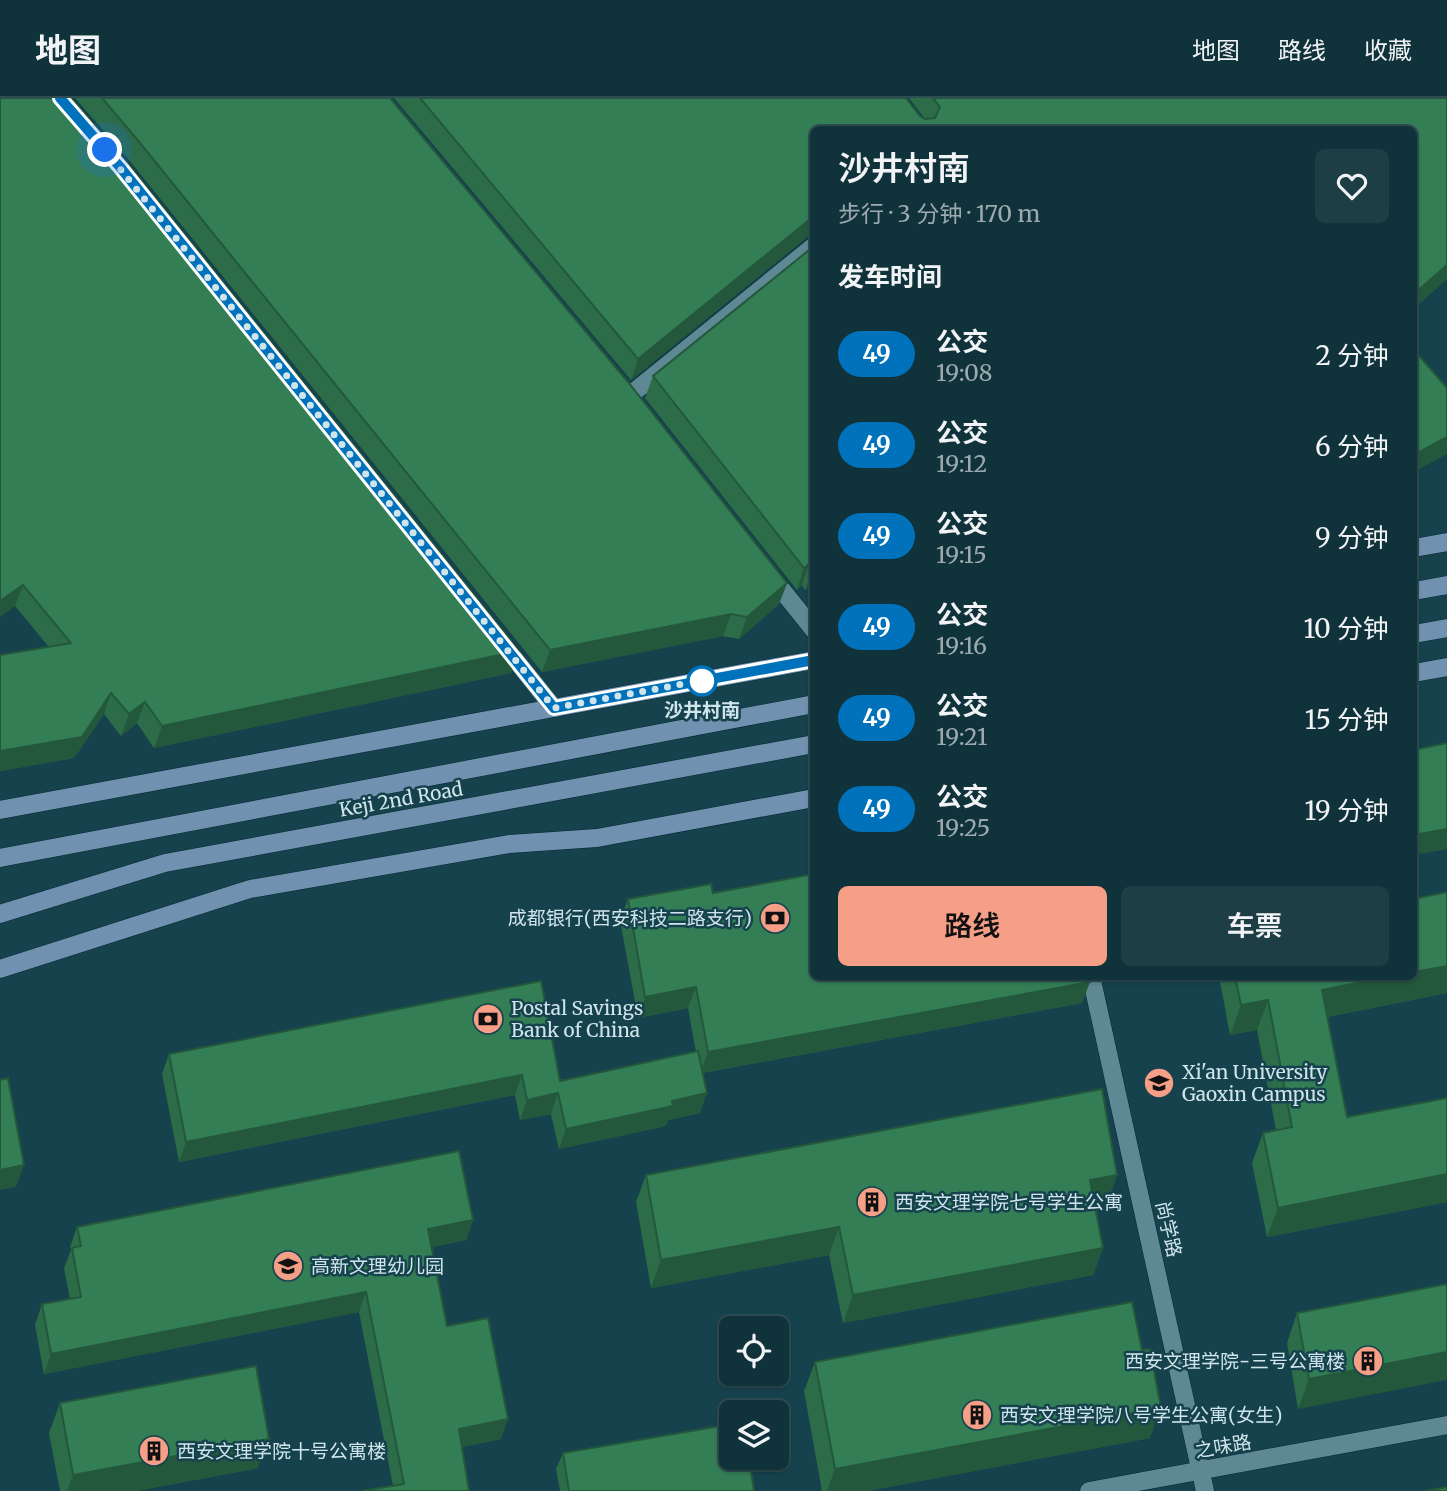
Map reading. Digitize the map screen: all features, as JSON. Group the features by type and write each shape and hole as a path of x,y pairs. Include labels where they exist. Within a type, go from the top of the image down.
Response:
{"street":[{"path":"629,396 810,249"},
{"path":"1417,547 1447,542"},
{"path":"755,556 810,625"},
{"path":"1417,590 1447,584"},
{"path":"1417,633 1447,628"},
{"path":"493,632 554,708"},
{"path":"0,810 810,661"},
{"path":"1417,672 1447,667"},
{"name":"Keji 2nd Road","path":"0,859 810,705"},
{"name":"Keji 2nd Road","path":"0,914 165,863 810,745"},
{"path":"0,969 250,889 509,844 597,838 810,799"},
{"name":"尚学路","path":"1092,980 1205,1491"},
{"name":"之味路","path":"1089,1491 1447,1425"}],"building":[{"path":"0,98 71,98 119,153 519,651 162,726 145,702 129,714 111,693 82,737 0,751 0,655 71,643 23,585 0,601"},
{"path":"102,98 390,98 628,382 787,583 747,617 731,614 550,650"},
{"path":"420,98 906,98 925,119 935,118 940,107 933,98 1447,98 1447,265 1417,291 1417,126 810,126 810,219 638,359"},
{"path":"810,249 810,565 804,568 653,376"},
{"path":"1417,353 1447,388 1447,437 1417,453"},
{"path":"1447,743 1447,829 1417,834 1417,749"},
{"path":"810,875 810,980 1090,982 708,1052 696,987 645,997 628,899 711,884 713,893"},
{"path":"1447,892 1447,966 1417,971 1417,898"},
{"path":"1236,980 1372,980 1322,990 1347,1117 1447,1098 1447,1174 1278,1208 1263,1133 1292,1127 1268,1000 1241,1005"},
{"path":"541,981 560,1081 698,1051 707,1093 672,1101 673,1106 566,1129 558,1093 527,1100 522,1075 186,1142 169,1054"},
{"path":"8,1078 24,1165 0,1170 0,1080"},
{"path":"1102,1089 1117,1175 1090,1180 1103,1248 853,1295 839,1227 661,1260 646,1175"},
{"path":"459,1151 473,1220 428,1229 447,1326 488,1318 508,1419 459,1429 469,1491 362,1491 404,1484 366,1292 51,1354 42,1304 81,1297 72,1248 81,1246 77,1227"},
{"path":"1447,1284 1447,1352 1309,1379 1297,1313"},
{"name":"西安文理学院八号学生公寓(女生)","path":"1132,1302 1142,1350 1150,1349 1161,1408 835,1469 815,1362"},
{"path":"256,1366 269,1439 73,1475 60,1403"},
{"path":"719,1426 719,1470 751,1470 754,1491 569,1491 563,1453"},
{"path":"1447,1487 1447,1491 1425,1491"}],"bus line":[{"name":"49","path":"60,98 120,167 554,708 810,661"}],"place":[{"name":"沙井村南","path":"702,681"},
{"name":"成都银行(西安科技二路支行)","path":"775,918"},
{"name":"Postal Savings Bank of China","path":"488,1019"},
{"name":"Xi'an University Gaoxin Campus","path":"1159,1083"},
{"name":"西安文理学院七号学生公寓","path":"872,1202"},
{"name":"高新文理幼儿园","path":"288,1266"},
{"name":"西安文理学院-三号公寓楼","path":"1368,1361"},
{"name":"西安文理学院八号学生公寓(女生)","path":"977,1415"},
{"name":"西安文理学院十号公寓楼","path":"154,1451"}],"route":[{"path":"105,150 554,708 710,679 702,681"}]}
